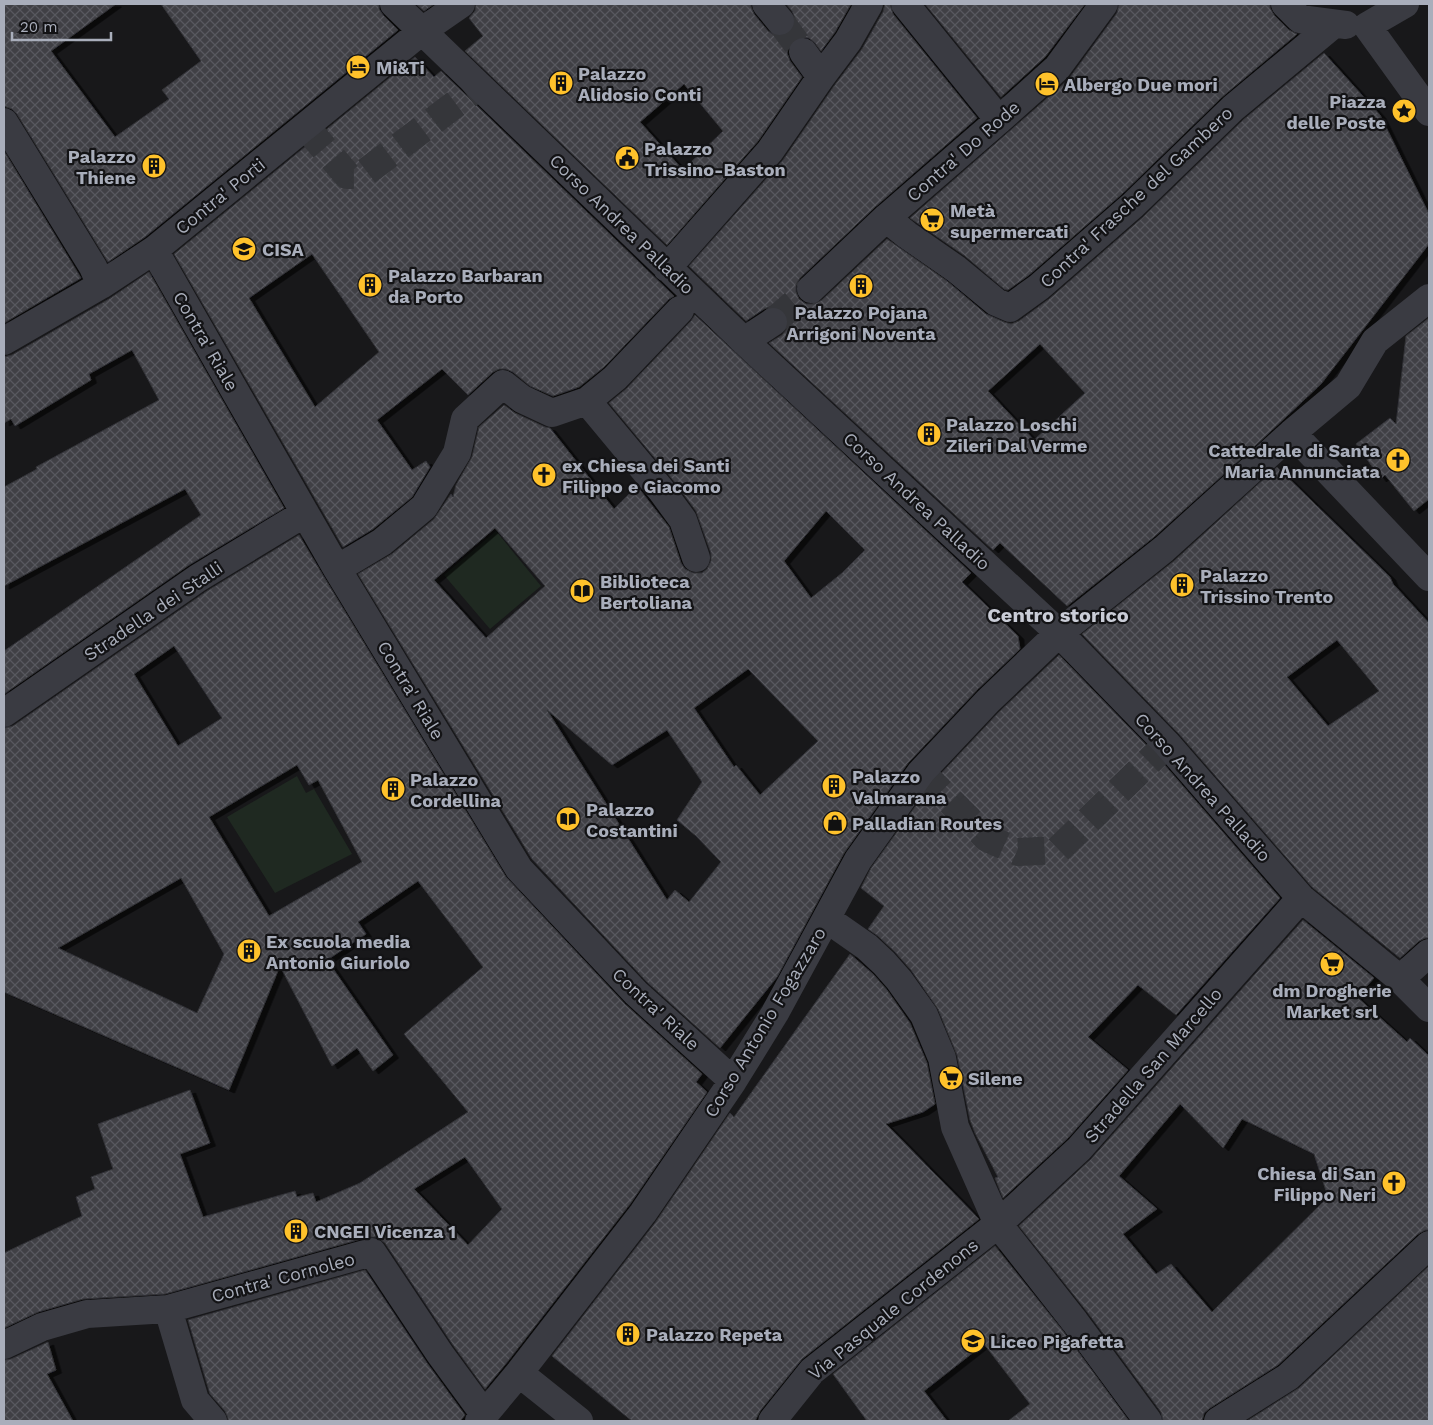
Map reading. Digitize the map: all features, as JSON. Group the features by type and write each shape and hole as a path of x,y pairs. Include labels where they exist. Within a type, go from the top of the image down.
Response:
{"street":[{"name":"Corso Andrea Palladio","path":"394,4 667,268 688,302 744,341 1059,633 1167,744 1301,898 1400,979 1429,1008"},
{"name":"Contra' Porti","path":"4,342 100,285 154,250 422,31 461,4"},
{"path":"667,268 770,151 848,41 868,4"},
{"path":"905,4 999,120"},
{"name":"Contra' Do Rode","path":"811,289 886,218 1057,68 1104,4"},
{"path":"1284,4 1300,19 1367,26 1399,5"},
{"name":"Contra' Frasche del Gambero","path":"886,218 956,269 996,302 1010,308 1039,287 1133,205 1233,108 1334,24"},
{"path":"1367,26 1429,112"},
{"path":"803,52 821,77"},
{"path":"4,122 93,267 100,285"},
{"name":"Contra' Riale","path":"154,250 337,570 519,869 636,993 732,1080"},
{"name":"Corso Antonio Fogazzaro","path":"482,1418 643,1213 775,1013 858,860 922,772 988,701 1059,633 1164,549 1292,433 1348,386 1375,341 1429,298"},
{"path":"337,570 382,542 424,507 457,453 465,419 503,384 522,400 552,412 587,400 615,378 688,302"},
{"path":"744,341 774,322"},
{"path":"587,400 684,520 696,558"},
{"path":"1292,433 1429,577"},
{"name":"Stradella dei Stalli","path":"4,713 198,578 305,514"},
{"name":"Stradella San Marcello","path":"998,1224 1079,1149 1301,898"},
{"path":"827,920 867,947 884,963 899,980 924,1015 942,1058 955,1127 998,1224 1075,1322 1148,1421"},
{"path":"1400,979 1429,953"},
{"name":"Via Pasquale Cordenons","path":"772,1421 812,1371 998,1224"},
{"path":"1218,1421 1288,1377 1429,1245"},
{"name":"Contra' Cornoleo","path":"4,1345 42,1327 87,1314 168,1309 372,1252 482,1418"},
{"path":"168,1309 195,1400 213,1421"},
{"path":"519,1373 579,1421"}],"shaded area":[{"path":"496,531 541,586 490,629 444,575"},
{"path":"297,776 306,793 314,789 352,854 275,893 227,817"}],"building":[{"path":"4,4 116,4 51,51 115,137 169,99 162,90 201,61 161,4 379,4 379,9 383,15 398,30 145,237 108,262 17,114 12,109 4,106"},
{"path":"416,4 434,4 424,11"},
{"path":"476,4 751,4 754,14 768,31 774,35 782,36 790,33 795,26 795,18 786,4 851,4 835,32 821,51 809,38 801,37 789,45 787,53 790,61 802,77 758,141 667,245 465,51 483,36 469,18 475,11","holes":["684,84 723,131 683,170 640,122"]},
{"path":"885,4 890,4 893,14 977,118 875,207 800,278 796,284 796,292 799,299 806,304 814,304 822,300 887,239 947,281 986,314 1011,324 1019,321 1049,299 1143,217 1243,120 1324,53 1380,115 1429,214 1429,244 1321,384 1154,537 1067,606 1000,543 993,550 769,343 782,335 787,329 789,321 786,313 780,308 772,306 746,321 689,266 783,160 862,49 883,12","holes":["1040,344 1085,393 1034,440 988,391"]},
{"path":"925,4 1085,4 1045,57 1001,97"},
{"path":"1119,4 1270,4 1274,15 1289,30 1297,34 1222,97 1122,194 1029,275 1008,290 1004,289 965,256 910,218 1068,80 1117,13"},
{"path":"415,57 434,77 441,71 674,296 604,367 579,387 553,396 530,386 513,372 506,369 499,369 493,372 468,395 442,369 377,420 412,470 426,461 430,467 412,497 373,529 343,547 174,254","holes":["312,254 379,352 315,407 249,298"]},
{"path":"4,151 81,278 4,323"},
{"path":"149,272 284,508 189,565 4,694 4,651 201,515 185,489 4,586 4,487 37,469 36,467 159,400 132,350 89,374 91,380 15,426 11,419 4,423 4,357 12,355 109,299"},
{"path":"695,315 971,573 962,582 1018,636 1020,649 977,690 908,763 844,853 777,977 720,1048 647,982 532,859 358,574 392,554 434,519 451,494 453,497 456,485 472,457 479,427 504,405 515,413 550,428 614,509 637,486 669,527 681,563 685,569 693,573 702,573 707,569 711,561 711,553 696,511 673,480 609,403 626,389","holes":["826,511 865,550 842,573 811,598 784,561","495,528 545,586 486,638 434,580","748,669 818,741 760,795 736,765 734,767 694,708","547,710 612,765 667,730 702,782 677,820 696,836 721,862 689,902 675,890 667,900"]},
{"path":"1429,318 1429,499 1414,511 1385,475 1381,479 1356,444 1390,418 1396,424 1406,336"},
{"path":"1277,467 1390,577 1393,584 1429,623 1429,938 1419,941 1400,958 1312,887 1179,734 1082,634 1174,561","holes":["1337,640 1379,691 1328,726 1287,677"]},
{"path":"299,535 506,877 625,1004 702,1074 696,1082 707,1092 630,1204 485,1389 453,1345 385,1243 377,1237 368,1237 165,1294 83,1299 38,1312 4,1328 4,1253 82,1216 76,1197 95,1189 91,1177 113,1169 98,1124 190,1090 210,1143 180,1154 203,1217 295,1191 297,1197 313,1193 316,1202 360,1183 468,1112 404,1034 483,967 418,881 358,922 366,934 327,960 393,1055 373,1071 357,1048 332,1066 280,966 229,1090 4,992 4,728 13,726 207,591","holes":["174,646 222,718 178,746 134,674","297,765 309,785 318,780 362,862 269,916 209,817","181,878 224,954 197,1013 58,948","465,1157 502,1209 468,1245 414,1189"]},
{"path":"1059,655 1156,755 1280,898 1176,1015 1138,985 1088,1037 1128,1070 1068,1138 1003,1198 995,1178 998,1177 970,1120 957,1055 938,1009 911,970 895,952 868,929 884,906 861,888 871,868 933,782 999,712"},
{"path":"1303,920 1374,978 1357,997 1407,1042 1410,1038 1429,1056 1429,1230 1418,1234 1278,1365 1210,1408 1204,1413 1202,1421 1163,1421 1161,1412 1088,1313 1019,1226 1091,1159","holes":["1180,1104 1223,1148 1242,1119 1314,1154 1328,1197 1212,1312 1171,1264 1156,1274 1123,1234 1157,1209 1119,1176"]},
{"path":"850,954 873,974 887,990 910,1023 927,1063 935,1104 923,1112 886,1124 979,1219 802,1359 760,1411 755,1421 632,1421 552,1356 655,1223 730,1113 734,1117"},
{"name":"Liceo Pigafetta","path":"995,1246 1063,1331 1129,1421 1008,1421 1030,1404 984,1344 924,1391 947,1421 867,1421 833,1374"},
{"path":"1429,1266 1429,1421 1247,1421 1299,1388"},
{"path":"365,1270 427,1363 465,1415 460,1421 228,1421 225,1411 210,1394 188,1320"},
{"path":"48,1342 56,1370 47,1374 73,1421 4,1421 4,1360 11,1359"}],"tunnel":[{"path":"780,21 803,52"},
{"path":"306,127 347,175 362,175 479,86"},
{"path":"773,322 811,289"},
{"path":"921,772 987,838 1018,852 1058,850 1167,744"}],"place":[{"name":"Mi&Ti","path":"358,67"},
{"name":"Palazzo Alidosio Conti","path":"561,83"},
{"name":"Albergo Due mori","path":"1047,84"},
{"name":"Piazza delle Poste","path":"1404,111"},
{"name":"Palazzo Trissino-Baston","path":"627,158"},
{"name":"Palazzo Thiene","path":"154,166"},
{"name":"Metà supermercati","path":"932,220"},
{"name":"CISA","path":"244,249"},
{"name":"Palazzo Barbaran da Porto","path":"370,285"},
{"name":"Palazzo Pojana Arrigoni Noventa","path":"861,286"},
{"name":"Palazzo Loschi Zileri Dal Verme","path":"929,434"},
{"name":"Cattedrale di Santa Maria Annunciata","path":"1398,460"},
{"name":"ex Chiesa dei Santi Filippo e Giacomo","path":"544,475"},
{"name":"Palazzo Trissino Trento","path":"1182,585"},
{"name":"Biblioteca Bertoliana","path":"582,591"},
{"name":"Palazzo Valmarana","path":"834,786"},
{"name":"Palazzo Cordellina","path":"393,789"},
{"name":"Palazzo Costantini","path":"568,819"},
{"name":"Palladian Routes","path":"835,823"},
{"name":"Ex scuola media Antonio Giuriolo","path":"249,951"},
{"name":"dm Drogherie Market srl","path":"1332,964"},
{"name":"Silene","path":"951,1078"},
{"name":"Chiesa di San Filippo Neri","path":"1394,1183"},
{"name":"CNGEI Vicenza 1","path":"296,1231"},
{"name":"Palazzo Repeta","path":"628,1334"},
{"name":"Liceo Pigafetta","path":"973,1341"}],"district":[{"name":"Centro storico","path":"1058,615"}]}
